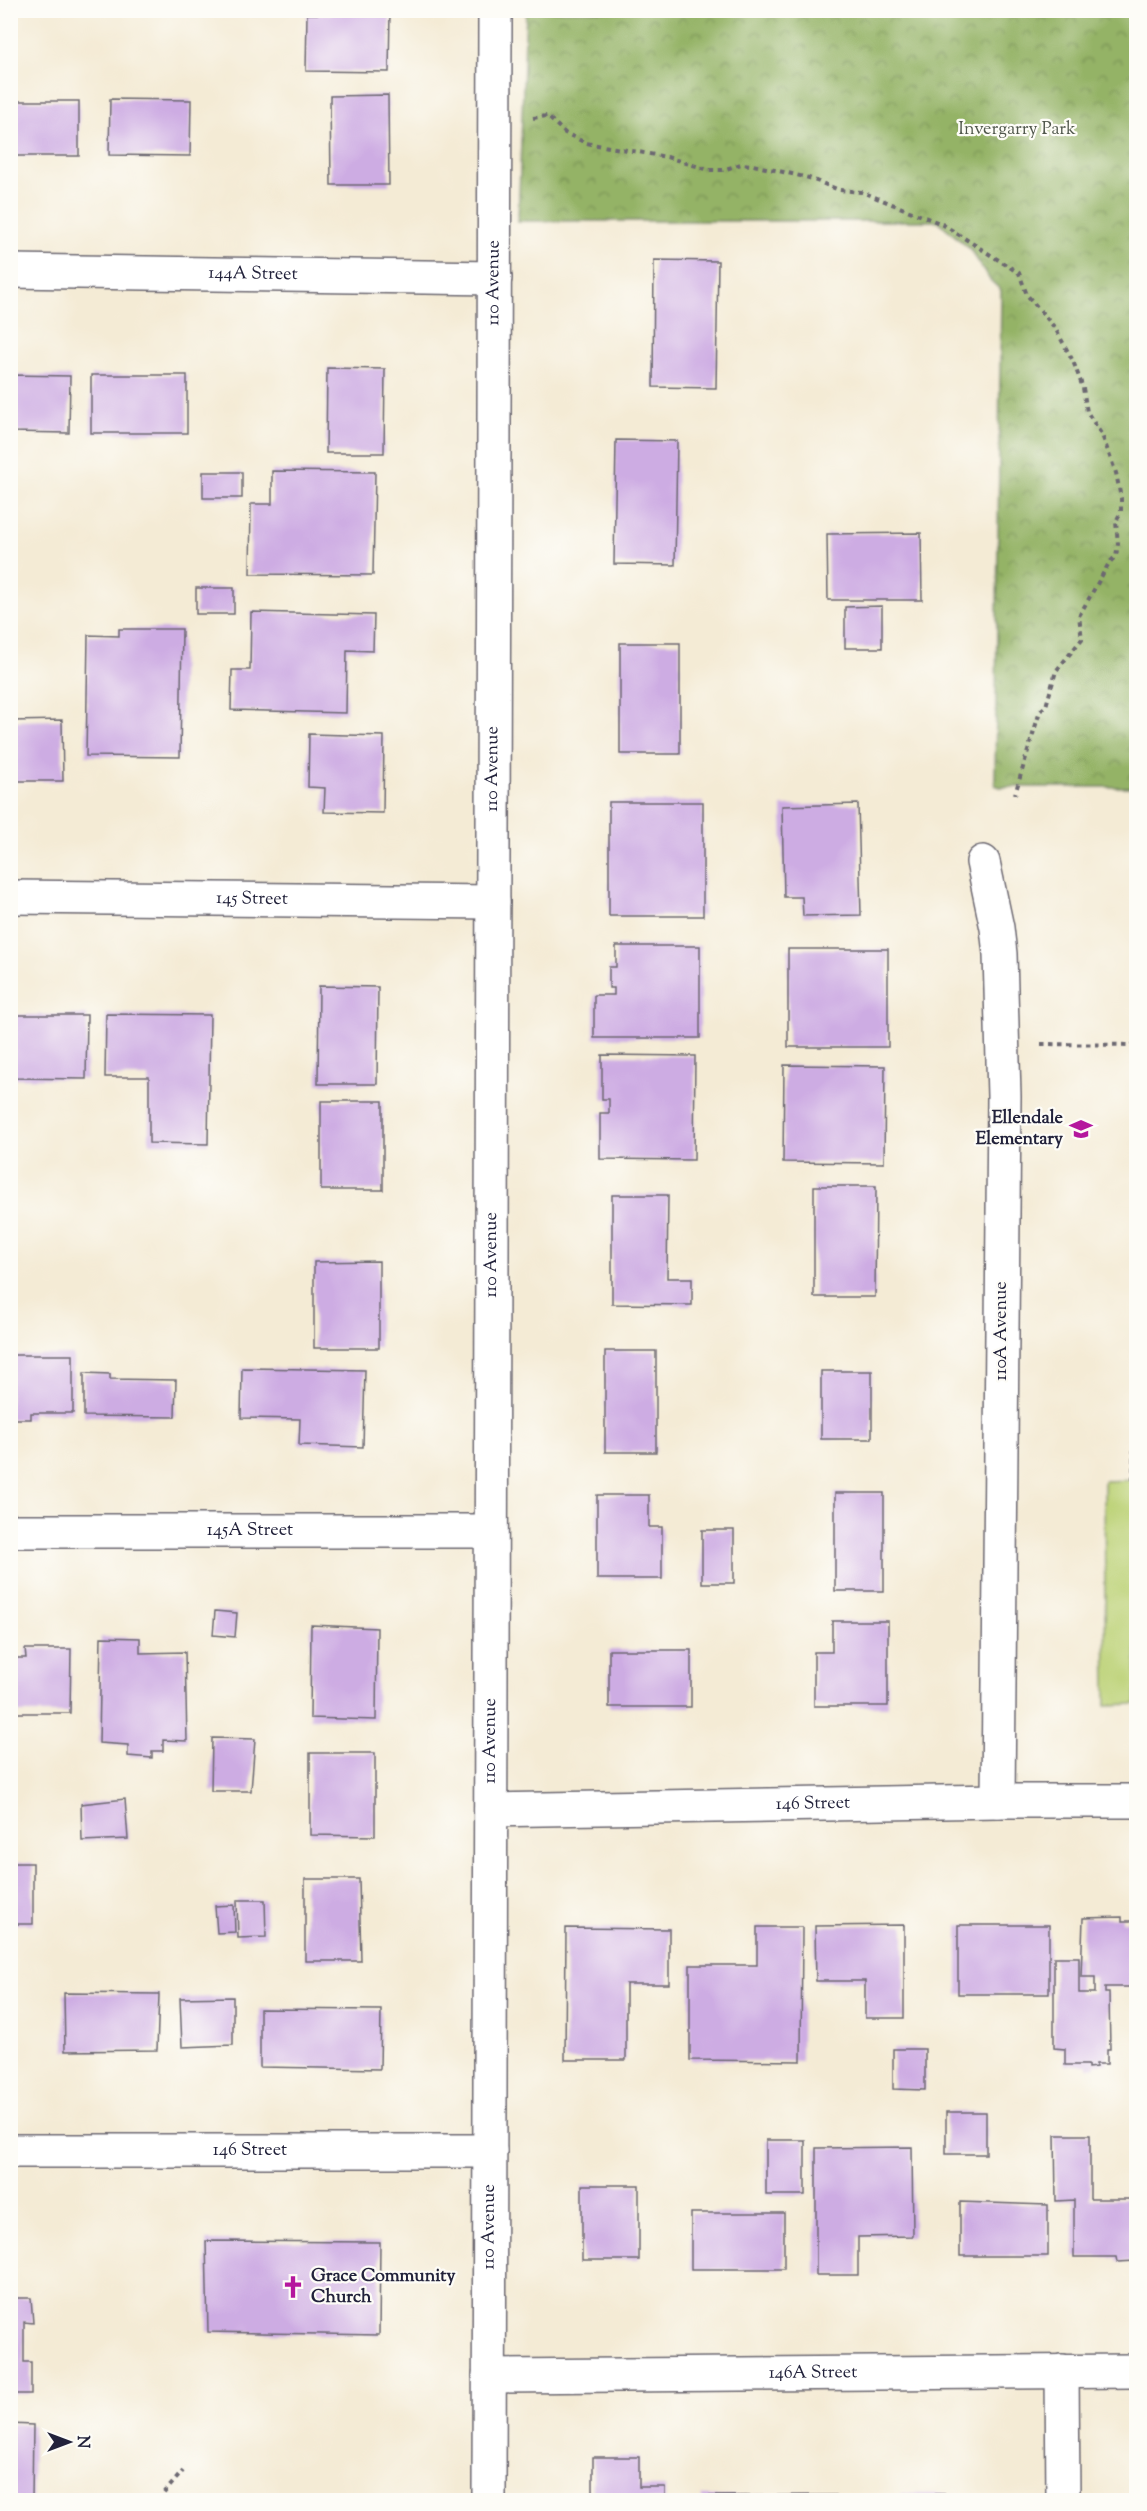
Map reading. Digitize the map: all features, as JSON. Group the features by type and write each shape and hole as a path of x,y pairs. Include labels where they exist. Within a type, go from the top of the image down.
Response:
{"street":[{"name":"110 Avenue","path":"489,2500 495,10"},
{"name":"144A Street","path":"10,271 495,278"},
{"name":"110A Avenue","path":"983,862 998,928 1004,1096 998,1801"},
{"name":"145 Street","path":"10,897 493,902"},
{"name":"145A Street","path":"10,1531 490,1531"},
{"name":"146 Street","path":"491,1810 998,1801 1137,1801"},
{"name":"146 Street","path":"10,2151 490,2151"},
{"path":"1062,2371 1063,2500"},
{"name":"146A Street","path":"489,2376 1137,2371"}],"path":[{"path":"528,117 547,116 565,133 586,143 667,157 709,170 723,170 741,164 753,165 809,178 839,190 862,192 942,224 1019,273 1027,295 1055,328 1073,361 1083,388 1087,412 1102,435 1116,472 1120,511 1116,522 1118,544 1116,556 1109,563 1079,616 1082,639 1056,671 1046,706 1040,711 1015,794"},
{"path":"1041,1044 1137,1045"},
{"path":"1133,1480 1135,1360"},
{"path":"158,2500 183,2471"}],"green space":[{"name":"Invergarry Park","path":"526,11 1136,11 1136,787 1000,787 995,785 1001,290 990,280 971,250 938,221 518,221"},
{"path":"1136,1480 1136,1704 1106,1705 1104,1481"}],"building":[{"path":"331,10 390,10 389,72 306,71 307,14 331,14"},
{"path":"388,95 389,185 331,185 330,96"},
{"path":"110,99 191,100 190,156 109,155"},
{"path":"10,101 79,101 79,156 10,156"},
{"path":"654,260 718,261 716,388 653,387"},
{"path":"327,368 385,369 384,453 326,453"},
{"path":"10,375 70,376 69,433 10,432"},
{"path":"91,375 187,375 187,433 91,433"},
{"path":"616,440 677,441 675,565 614,564"},
{"path":"272,471 375,472 373,575 250,574 251,504 272,504"},
{"path":"203,472 242,472 242,498 203,498"},
{"path":"921,533 922,600 828,600 827,534"},
{"path":"196,588 234,588 234,614 196,614"},
{"path":"882,606 882,648 845,648 845,607"},
{"path":"251,612 374,615 373,651 347,650 346,713 231,710 232,670 250,670"},
{"path":"119,629 182,629 180,757 86,756 88,635 119,636"},
{"path":"620,643 680,643 680,754 620,754"},
{"path":"62,720 63,781 10,781 10,721"},
{"path":"309,734 384,736 383,813 324,812 325,788 308,787"},
{"path":"609,802 703,802 703,916 609,916"},
{"path":"858,804 861,915 803,916 802,897 784,897 782,806"},
{"path":"616,946 700,946 700,1038 594,1038 594,995 614,995 614,988 609,988 609,967 616,967"},
{"path":"788,949 888,949 888,1047 788,1047"},
{"path":"319,986 378,987 377,1084 318,1084"},
{"path":"106,1014 210,1015 208,1144 149,1143 149,1077 105,1077"},
{"path":"10,1015 87,1015 86,1079 10,1078"},
{"path":"602,1055 695,1056 694,1160 600,1159 600,1113 609,1113 609,1099 602,1099"},
{"path":"784,1065 885,1066 884,1163 783,1162"},
{"path":"321,1101 383,1101 383,1190 321,1190"},
{"path":"814,1186 876,1186 875,1297 814,1297"},
{"path":"612,1195 668,1195 667,1278 692,1278 692,1305 612,1304"},
{"path":"379,1261 379,1348 314,1348 314,1262"},
{"path":"605,1351 656,1351 656,1452 605,1452"},
{"path":"10,1355 73,1355 73,1413 31,1413 31,1419 10,1419"},
{"path":"242,1368 365,1370 363,1447 299,1445 300,1419 241,1418"},
{"path":"821,1371 872,1371 872,1439 821,1439"},
{"path":"84,1373 110,1374 110,1379 176,1380 175,1417 84,1416"},
{"path":"835,1493 884,1493 884,1591 835,1591"},
{"path":"597,1495 649,1495 649,1527 662,1527 662,1579 597,1579"},
{"path":"702,1530 734,1530 734,1583 702,1583"},
{"path":"215,1611 237,1613 235,1637 213,1635"},
{"path":"832,1621 888,1621 888,1706 814,1706 814,1652 832,1652"},
{"path":"311,1625 377,1628 376,1720 310,1718"},
{"path":"101,1637 140,1638 140,1653 185,1652 187,1741 163,1740 163,1751 152,1751 152,1758 128,1756 128,1745 99,1743"},
{"path":"25,1649 71,1649 70,1713 10,1713 10,1658 26,1658"},
{"path":"609,1650 691,1650 691,1707 609,1707"},
{"path":"212,1738 255,1739 251,1791 211,1791"},
{"path":"310,1753 375,1753 375,1836 310,1835"},
{"path":"125,1799 128,1839 82,1841 81,1804"},
{"path":"10,1863 33,1863 33,1924 10,1924"},
{"path":"305,1879 359,1879 361,1961 305,1961"},
{"path":"237,1900 265,1900 266,1937 238,1938"},
{"path":"234,1905 235,1932 217,1933 215,1906"},
{"path":"1122,1917 1122,1921 1136,1921 1136,1977 1130,1977 1130,1987 1105,1987 1105,1993 1109,1993 1110,2049 1107,2049 1107,2064 1096,2064 1096,2067 1088,2068 1088,2065 1065,2065 1065,2049 1054,2048 1054,1957 1079,1957 1079,1993 1095,1993 1095,1977 1081,1977 1083,1918"},
{"path":"904,1925 904,2018 865,2018 865,1981 816,1981 815,1926"},
{"path":"958,1925 1049,1925 1049,1994 958,1994"},
{"path":"757,1927 802,1927 801,2061 690,2060 690,1965 757,1965"},
{"path":"566,1928 669,1929 669,1984 626,1984 626,2060 565,2060"},
{"path":"64,1993 159,1994 157,2050 65,2051"},
{"path":"233,1997 233,2045 182,2047 180,1998"},
{"path":"260,2009 381,2010 380,2069 260,2067"},
{"path":"893,2049 925,2049 925,2090 893,2089"},
{"path":"946,2112 986,2112 986,2154 946,2154"},
{"path":"1055,2135 1090,2135 1090,2199 1136,2199 1136,2261 1117,2262 1116,2257 1074,2257 1074,2200 1056,2201"},
{"path":"766,2140 805,2140 805,2195 766,2195"},
{"path":"912,2147 913,2236 858,2237 858,2275 816,2275 816,2148"},
{"path":"582,2185 639,2185 639,2260 582,2260"},
{"path":"960,2202 1048,2205 1048,2256 960,2256"},
{"path":"691,2213 784,2213 784,2269 691,2269"},
{"name":"Grace Community Church","path":"206,2241 380,2242 379,2335 208,2332"},
{"path":"10,2298 31,2298 33,2323 24,2322 24,2362 31,2362 31,2394 10,2394"},
{"path":"10,2424 33,2425 32,2500 10,2500"},
{"path":"593,2457 639,2457 639,2487 665,2487 665,2500 593,2500"},
{"path":"901,2494 953,2494 953,2500 901,2500"},
{"path":"836,2495 836,2500 702,2500 702,2496"}],"place":[{"name":"Ellendale Elementary","path":"1081,1129"},
{"name":"Grace Community Church","path":"293,2287"}]}
